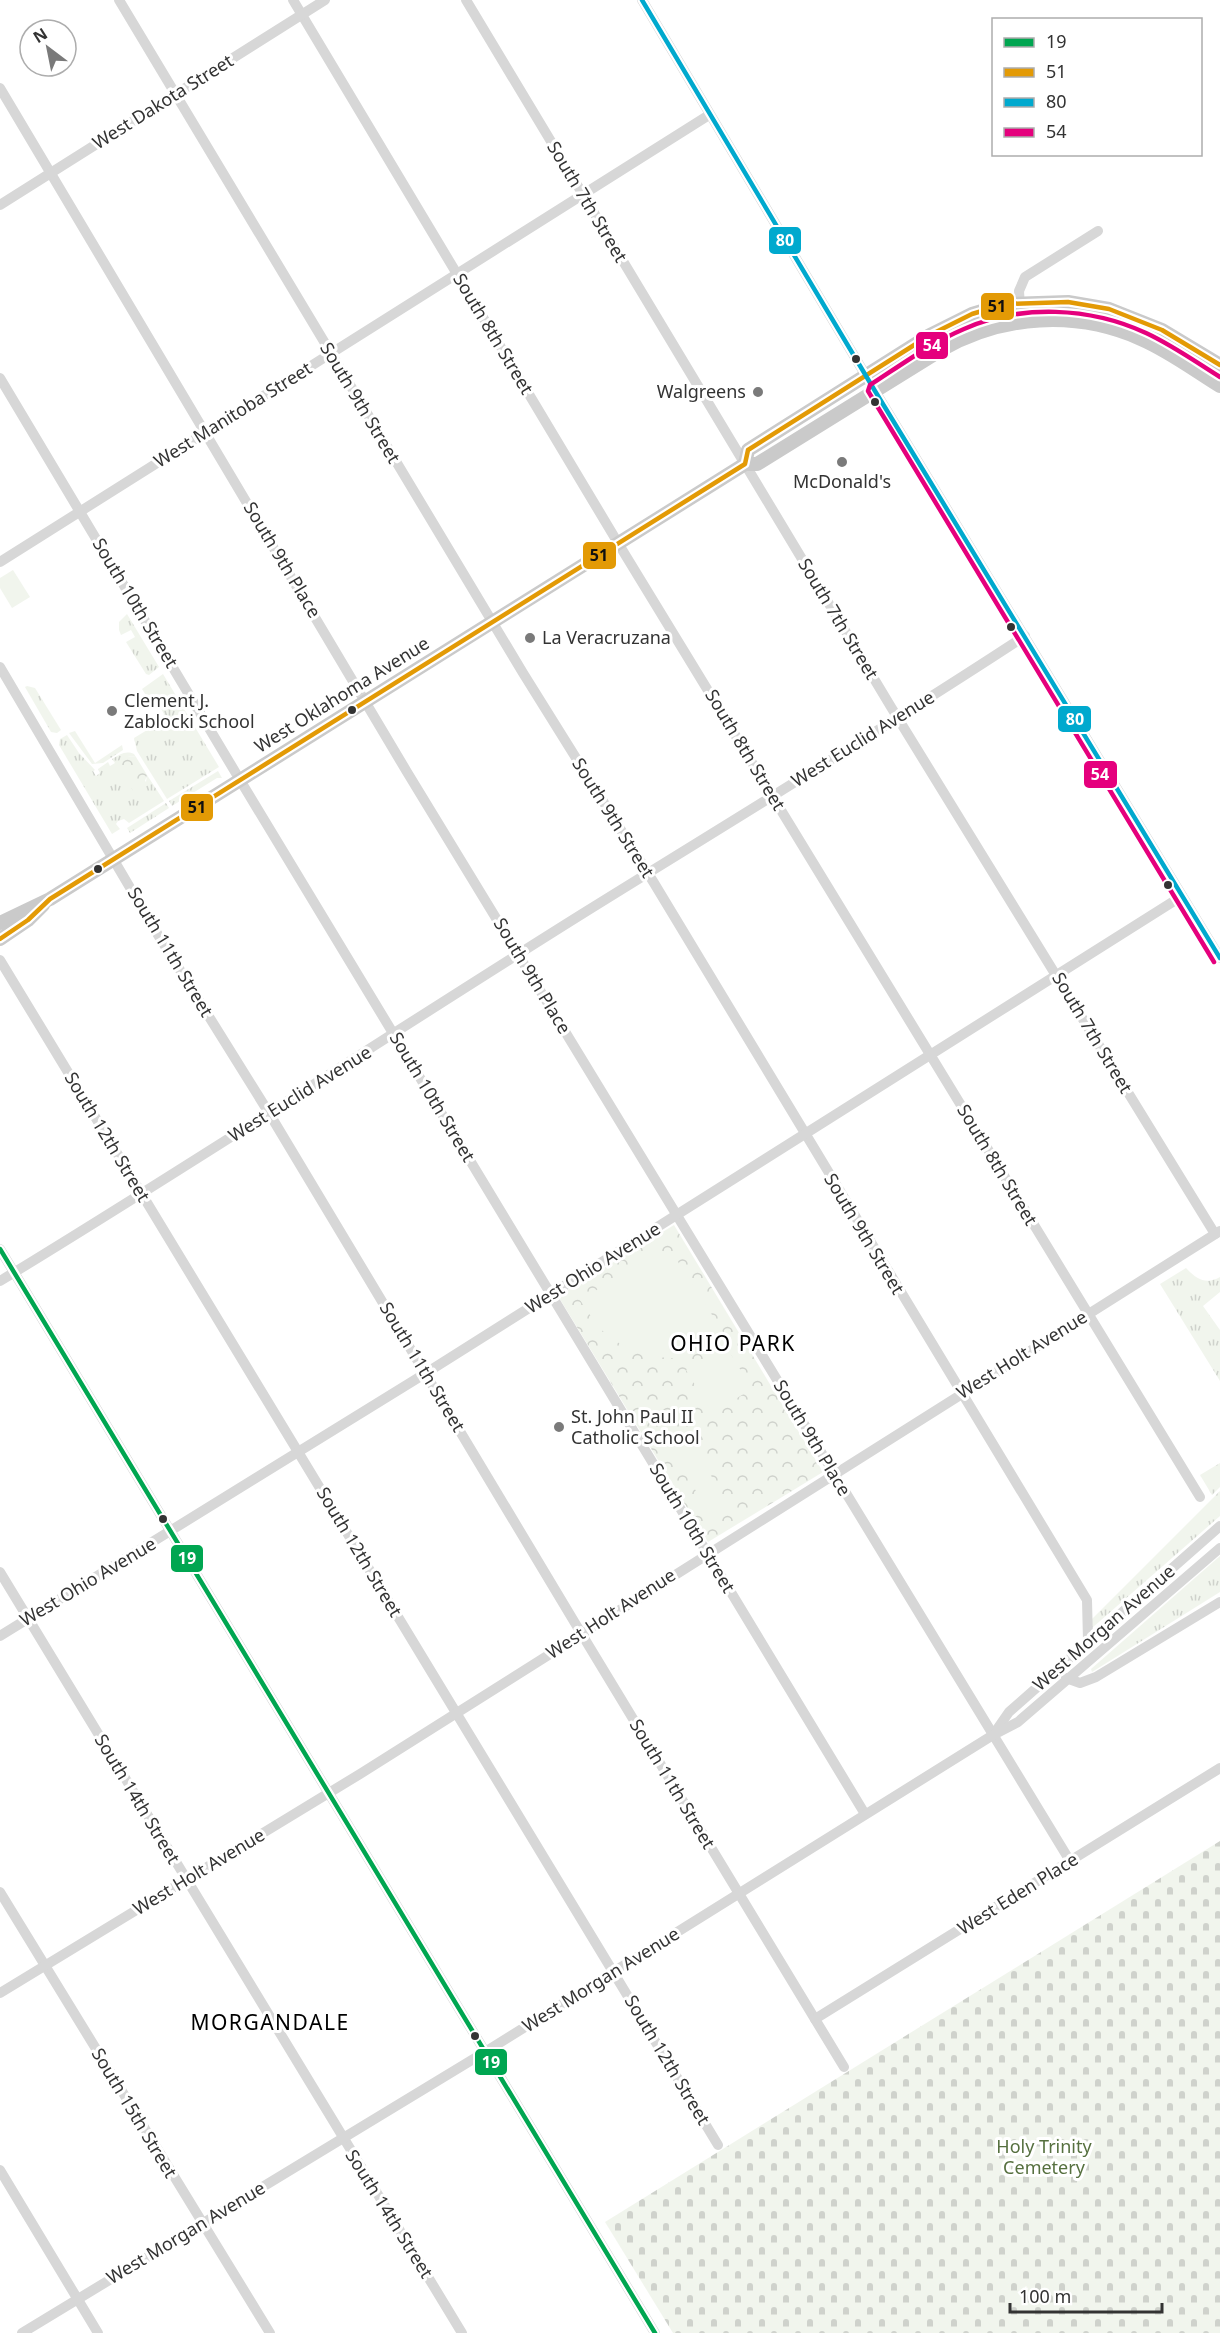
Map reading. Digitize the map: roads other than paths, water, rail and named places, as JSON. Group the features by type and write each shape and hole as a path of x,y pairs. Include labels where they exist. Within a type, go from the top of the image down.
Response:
{"main road":[{"name":"West Oklahoma Avenue","path":"745,464 748,450 951,323 988,309 1019,302 1068,302 1109,309 1162,330 1220,365"},
{"name":"West Oklahoma Avenue","path":"0,923 50,899 745,464 757,464 954,342 982,330 1021,322 1075,321 1123,332 1157,347 1220,386"},
{"name":"West Oklahoma Avenue","path":"0,939 28,920 50,899"}],"street":[{"name":"South 9th Street","path":"119,0 492,622 648,873 1088,1600 1089,1641"},
{"name":"South 8th Street","path":"293,0 618,543 1200,1497"},
{"name":"West Dakota Street","path":"0,205 325,0"},
{"name":"South 7th Street","path":"466,0 898,718 1217,1233"},
{"path":"642,0 875,391 1220,958"},
{"name":"South 9th Place","path":"0,88 403,765 1070,1862"},
{"name":"West Manitoba Street","path":"0,562 582,194 710,116"},
{"path":"1021,322 1019,291 1025,277 1098,231"},
{"name":"South 10th Street","path":"0,378 240,780 866,1814"},
{"name":"West Euclid Avenue","path":"0,1281 1025,636"},
{"name":"South 11th Street","path":"0,667 155,930 269,1113 844,2067"},
{"name":"West Ohio Avenue","path":"0,1636 426,1373 1182,896"},
{"name":"South 12th Street","path":"0,960 718,2145"},
{"name":"West Holt Avenue","path":"0,1993 328,1793 1217,1233"},
{"path":"0,1249 655,2333"},
{"name":"West Morgan Avenue","path":"993,1735 1009,1712 1220,1526"},
{"name":"West Morgan Avenue","path":"22,2333 485,2052 993,1735 1018,1722 1220,1548"},
{"name":"South 14th Street","path":"0,1572 462,2333"},
{"path":"1058,1668 1068,1680 1080,1683 1096,1677 1220,1602"},
{"name":"West Eden Place","path":"815,2019 1220,1768"},
{"name":"South 15th Street","path":"0,1892 201,2224 270,2333"},
{"path":"0,2170 98,2333"}],"place":[{"name":"Walgreens","path":"758,392"},
{"name":"McDonald's","path":"842,462"},
{"name":"La Veracruzana","path":"530,638"},
{"name":"Clement J. Zablocki School","path":"112,711"},
{"name":"St. John Paul II Catholic School","path":"559,1427"}],"district":[{"name":"OHIO PARK","path":"733,1344"},
{"name":"MORGANDALE","path":"270,2023"}],"park label":[{"name":"Holy Trinity Cemetery","path":"1044,2157"}]}
